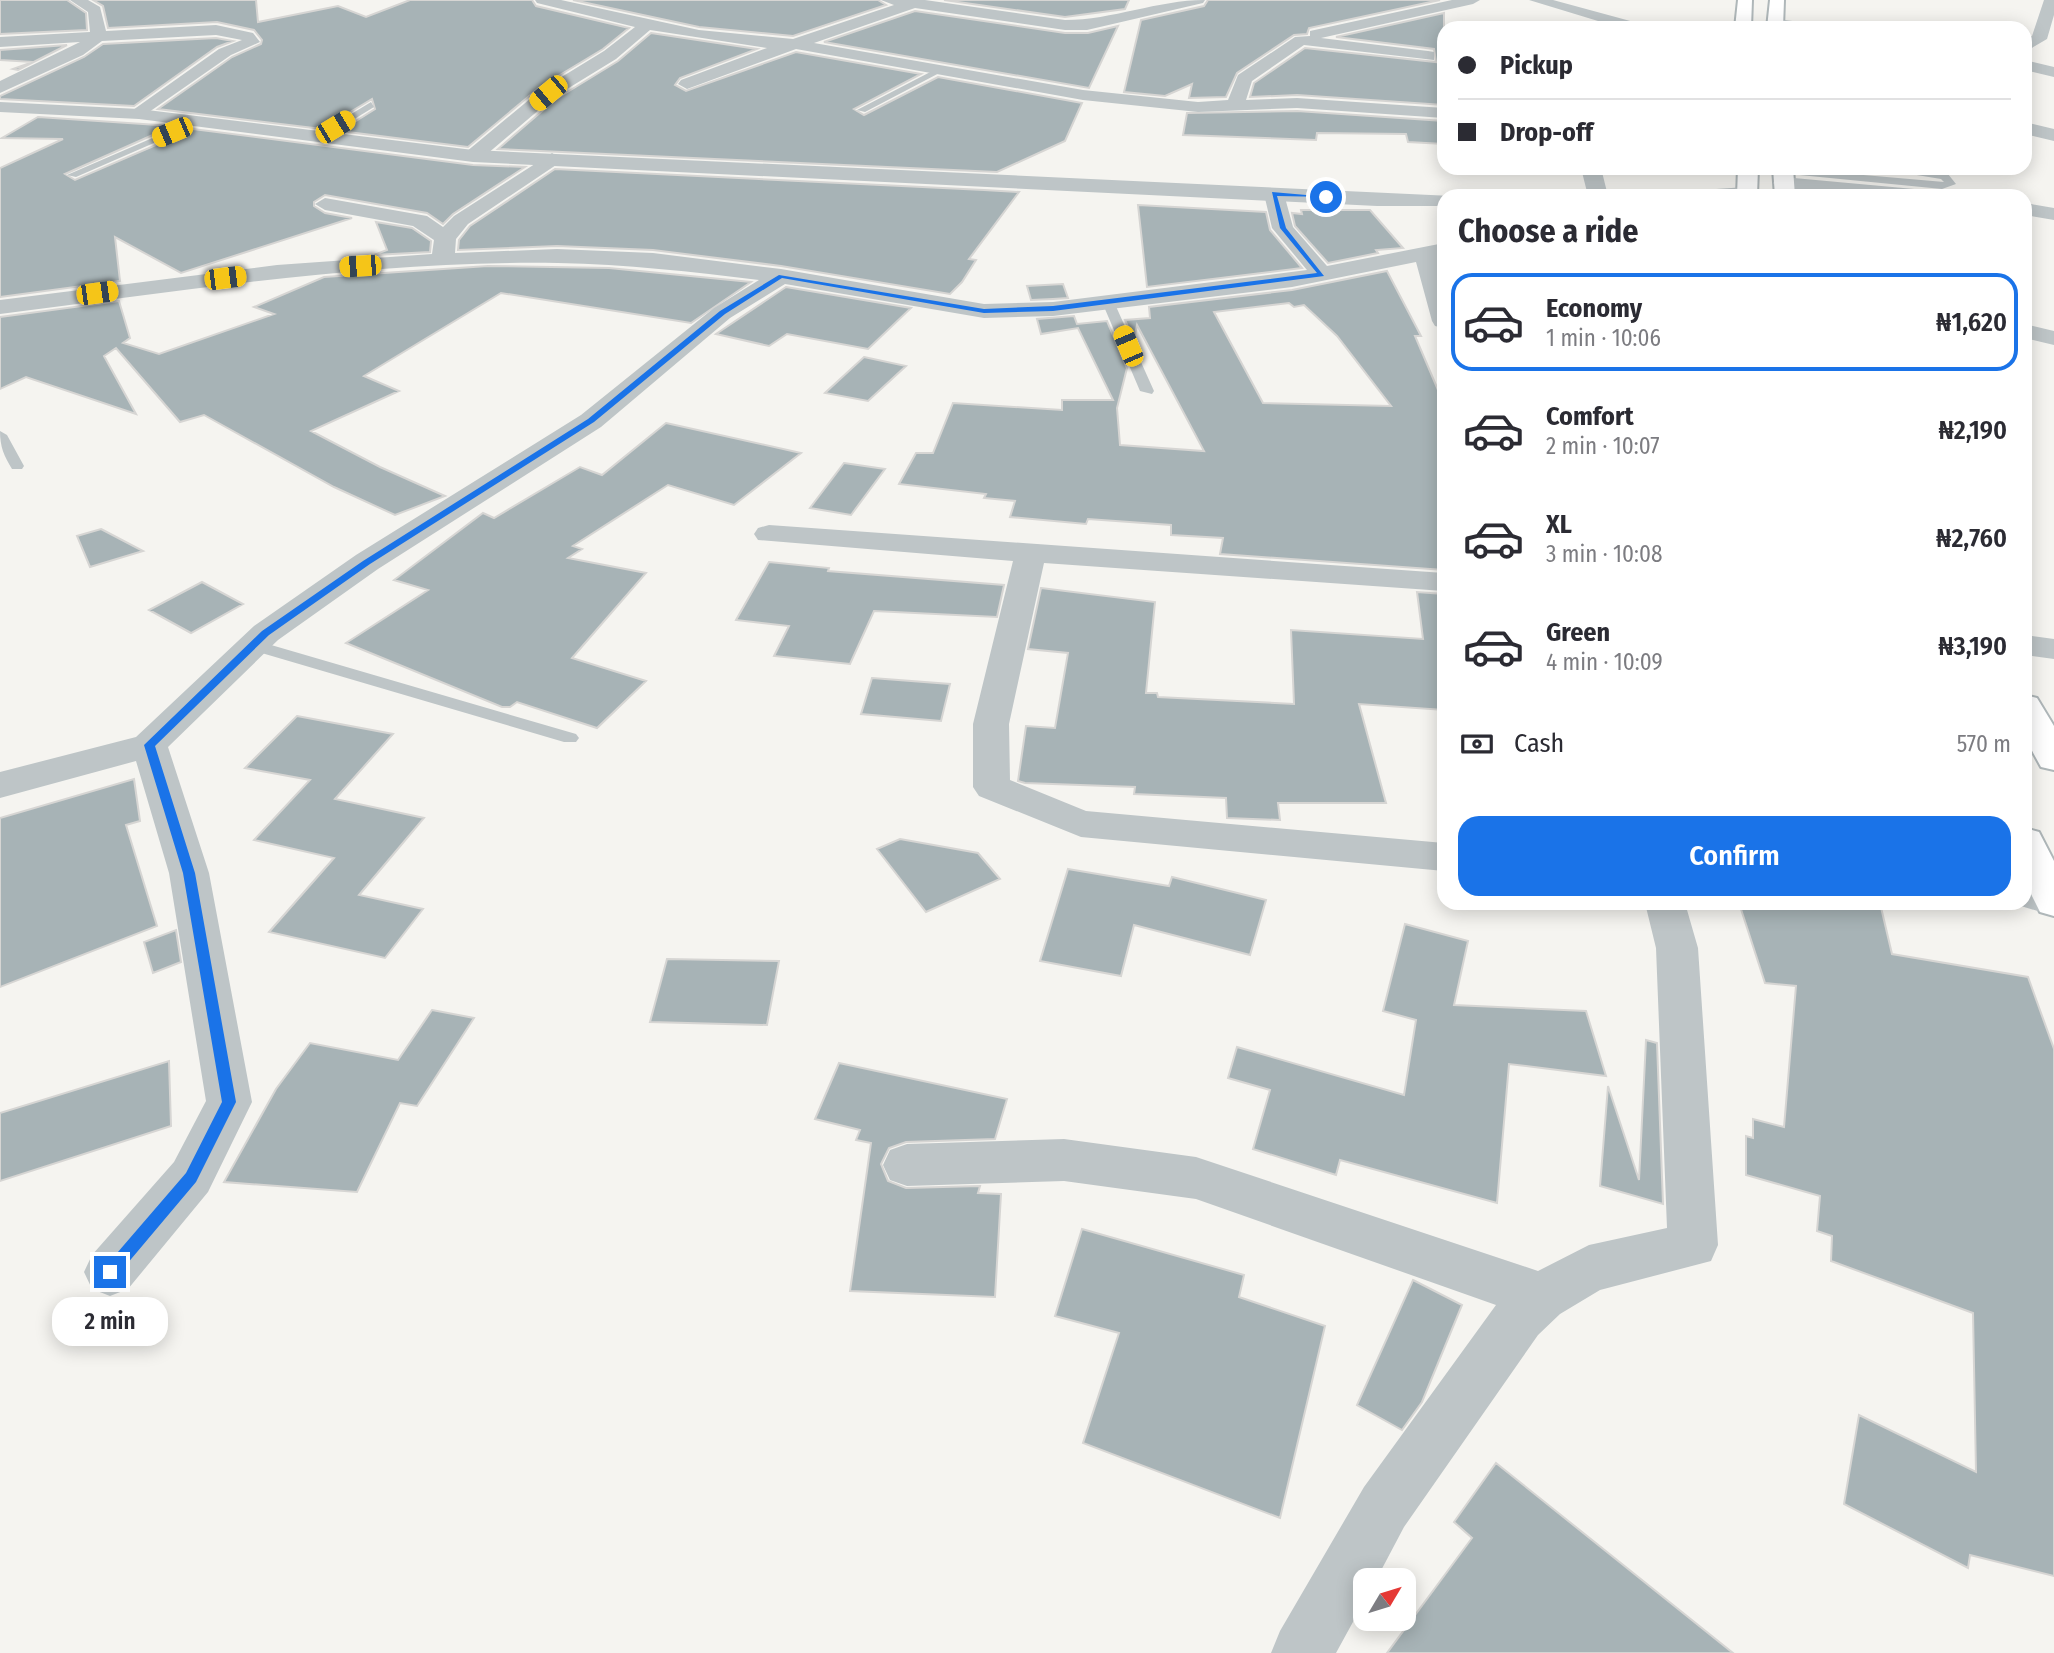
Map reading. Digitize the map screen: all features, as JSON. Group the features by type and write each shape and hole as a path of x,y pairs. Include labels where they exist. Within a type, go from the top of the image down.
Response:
{"main road":[{"path":"1744,21 1745,0"},
{"path":"1775,21 1777,0"},
{"path":"2032,719 2054,758"},
{"path":"2032,856 2054,901"}],"street":[{"path":"77,0 96,10 99,36"},
{"path":"542,0 717,39 795,44 1083,95 1198,107 1297,103 1437,113"},
{"path":"888,0 918,2 1065,25 1087,24 1198,0"},
{"path":"1235,105 1244,79 1301,40 1337,27 1473,0"},
{"path":"1536,0 1613,21"},
{"path":"2032,44 2039,39 2050,21 2051,0"},
{"path":"687,84 918,2"},
{"path":"472,156 548,93 610,55 643,29 643,23"},
{"path":"0,42 216,30 247,36 253,42 225,52 139,114"},
{"path":"0,88 77,52 99,36"},
{"path":"1301,40 1428,56"},
{"path":"2032,50 2054,55"},
{"path":"2032,67 2054,72"},
{"path":"0,107 139,114 472,156 1437,200"},
{"path":"2032,130 2054,135"},
{"path":"444,249 461,220 552,159"},
{"path":"1784,180 1863,189"},
{"path":"1274,194 1283,228 1322,274"},
{"path":"325,204 419,221 444,249"},
{"path":"2032,210 2054,214"},
{"path":"0,307 444,249 653,260 781,276 984,311 1053,309 1202,293 1435,252"},
{"path":"0,785 149,745 254,645 367,562 591,421 722,313 781,276"},
{"path":"2032,333 2054,338"},
{"path":"769,534 1030,555 1437,582"},
{"path":"1030,555 991,724 992,787 1081,824 1437,857"},
{"path":"2032,646 2054,649"},
{"path":"110,1272 191,1177 229,1102 189,873 149,745"},
{"path":"2032,894 2054,901"},
{"path":"1302,1653 1384,1507 1519,1317 1542,1297 1589,1269 1693,1245 1677,947 1667,910"},
{"path":"907,1165 1064,1160 1196,1178 1542,1297"}],"lane":[{"path":"862,110 941,69"},
{"path":"317,138 371,105"},
{"path":"72,175 197,122"},
{"path":"1784,180 1819,175"},
{"path":"1862,175 1942,186 1951,184 1950,179 1937,175"},
{"path":"1108,302 1147,391"},
{"path":"0,435 17,466"},
{"path":"254,645 570,738"}],"building":[{"path":"0,0 67,0 86,13 87,30 0,34"},
{"path":"93,0 256,0 258,22 338,6 366,17 410,0 532,0 536,6 629,28 603,49 540,87 468,147 340,131 375,109 372,99 322,129 158,109 232,57 261,44 262,40 254,30 217,22 108,28 103,6"},
{"path":"573,0 878,0 886,5 793,36 699,27"},
{"path":"944,0 1129,0 1125,9 1065,17"},
{"path":"1208,0 1440,0 1309,28 1307,34 1294,35 1237,73 1226,97 1189,98 1192,84 1165,96 1124,92 1141,20 1204,6"},
{"path":"915,11 1065,33 1088,33 1118,26 1089,88 824,42"},
{"path":"1444,13 1444,21 1437,21 1437,105 1297,95 1250,97 1254,83 1305,48 1436,62 1434,49 1336,37"},
{"path":"651,33 757,49 680,78 675,85 686,91 796,52 921,74 854,109 864,115 938,77 1082,103 1065,141 997,172 498,149 556,99 618,61"},
{"path":"216,38 233,41 217,47 134,106 0,99 0,96 84,57 103,44"},
{"path":"67,45 18,70 13,69 33,62 0,60 0,50"},
{"path":"1297,111 1437,121 1437,144 1408,142 1406,134 1317,133 1316,140 1183,135 1187,113"},
{"path":"38,117 173,126 65,174 75,180 193,129 473,165 525,167 453,214 443,224 427,213 325,195 314,202 314,206 325,213 352,218 181,273 115,237 120,281 0,297 0,168 63,139 2,138"},
{"path":"555,169 1019,192 969,259 976,260 962,282 950,294 781,266 653,250 557,246 458,250 459,240 470,226"},
{"path":"1138,205 1266,212 1270,230 1302,268 1147,287"},
{"path":"1301,210 1370,210 1403,248 1376,250 1378,253 1328,263 1295,226 1292,213 1302,214"},
{"path":"376,222 412,228 431,241 430,252 374,255 387,250"},
{"path":"488,266 609,268 751,282 691,323 501,293 364,376 399,391 311,431 380,467 445,496 395,515 334,487 204,415 180,422 116,348 104,356 136,414 26,377 0,389 0,317 119,301 130,338 123,343 159,354 274,314 254,307 324,277"},
{"path":"1387,271 1421,336 1415,336 1437,388 1437,570 1220,554 1223,538 1171,535 1171,525 1088,519 1086,524 1010,517 1015,501 984,498 986,494 899,484 916,453 933,453 953,403 1062,410 1062,400 1113,400 1078,328 1041,334 1037,319 1074,316 1077,324 1107,321 1127,368 1117,408 1120,445 1204,451 1137,325 1134,340 1125,320 1150,318 1149,307 1292,290","holes":["1289,303 1294,307 1304,305 1337,336 1391,406 1263,403 1214,312"]},
{"path":"1063,284 1068,298 1031,300 1027,286"},
{"path":"786,287 911,308 868,349 787,334 769,346 716,334"},
{"path":"864,357 906,366 868,401 825,393"},
{"path":"666,423 801,453 734,505 668,485 573,546 582,549 568,558 646,573 572,658 646,681 597,728 517,702 510,707 502,707 346,643 428,590 394,580 483,513 494,518 580,467 602,475"},
{"path":"844,463 885,469 851,515 810,508"},
{"path":"101,529 143,551 90,567 77,536"},
{"path":"769,562 829,568 828,571 1004,585 997,617 874,611 850,664 774,656 789,626 736,620"},
{"path":"202,582 243,604 191,633 149,610"},
{"path":"1041,588 1155,602 1146,693 1157,693 1158,697 1294,704 1291,630 1423,639 1417,592 1437,593 1437,710 1359,704 1386,803 1278,803 1280,820 1227,818 1226,798 1134,794 1135,787 1018,781 1026,726 1055,728 1068,653 1028,649"},
{"path":"872,678 950,684 941,721 861,714"},
{"path":"297,716 393,734 335,799 424,818 359,895 423,909 385,958 269,932 334,858 254,840 310,780 245,768"},
{"path":"134,779 140,821 126,825 157,926 0,987 0,818"},
{"path":"900,839 978,853 1000,879 926,912 877,849"},
{"path":"1068,869 1169,886 1172,877 1266,900 1250,955 1134,925 1121,976 1040,961"},
{"path":"1741,910 1882,910 1892,954 2028,977 2054,1049 2054,1576 1970,1555 1968,1568 1844,1504 1859,1415 1976,1472 1973,1313 1831,1261 1832,1236 1817,1231 1820,1196 1746,1175 1746,1136 1753,1138 1753,1119 1784,1127 1796,986 1765,983"},
{"path":"1405,924 1468,941 1454,1005 1586,1011 1606,1076 1509,1064 1497,1203 1340,1160 1336,1175 1253,1149 1270,1090 1228,1078 1237,1047 1404,1095 1416,1020 1383,1011"},
{"path":"176,930 181,962 153,973 144,942"},
{"path":"667,959 779,961 767,1025 650,1022"},
{"path":"432,1010 474,1018 417,1106 400,1103 357,1192 224,1182 276,1089 310,1043 398,1060"},
{"path":"1646,1040 1657,1043 1663,1204 1600,1186 1608,1086 1639,1180"},
{"path":"169,1061 171,1126 0,1181 0,1113"},
{"path":"839,1063 1007,1099 995,1139 906,1142 889,1148 881,1164 888,1181 906,1188 980,1186 978,1193 1001,1194 995,1297 850,1291 871,1143 856,1140 860,1130 815,1119"},
{"path":"1082,1229 1244,1275 1239,1297 1325,1326 1280,1518 1083,1443 1119,1333 1055,1316"},
{"path":"1413,1280 1462,1305 1422,1402 1402,1430 1357,1405"},
{"path":"1496,1463 1733,1653 1387,1653 1403,1631 1416,1631 1416,1614 1472,1538 1454,1522"}],"route":[{"path":"110,1272 191,1177 229,1102 189,873 149,745 266,633 367,562 591,421 722,313 781,276 984,311 1053,309 1202,293 1322,274 1283,228 1274,194 1326,197"}]}
